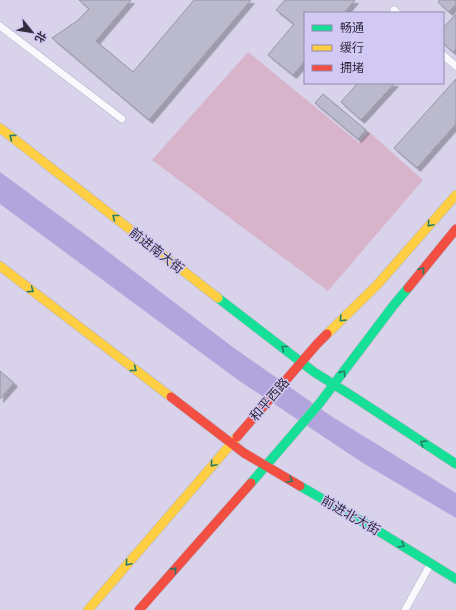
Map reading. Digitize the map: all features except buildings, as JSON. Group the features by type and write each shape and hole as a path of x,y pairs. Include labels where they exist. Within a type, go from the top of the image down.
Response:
{"main road":[{"name":"前进南大街","path":"0,128 301,362 334,385"},
{"name":"和平西路","path":"88,610 301,362 317,344 378,286 456,195"},
{"path":"139,610 290,439 334,385 393,306 456,229"},
{"path":"0,266 231,443"},
{"path":"334,385 456,464"},
{"name":"前进北大街","path":"231,443 244,453 456,578"}],"lane":[{"path":"0,26 122,119"},
{"path":"444,55 456,66"},
{"path":"405,610 431,563"}],"shaded area":[{"path":"248,52 359,143 369,132 423,180 328,291 152,160"},
{"path":"0,172 94,241 234,348 331,416 456,493 456,518 363,463 238,380 0,204"}],"traffic: fast":[{"path":"251,483 319,404 408,288"},
{"path":"218,298 314,372 456,464"},
{"path":"300,486 375,529 456,579"}],"traffic: slow":[{"path":"0,128 218,298"},
{"path":"327,334 377,285 456,195"},
{"path":"0,266 171,397"},
{"path":"88,610 237,437"}],"traffic: jam":[{"path":"408,288 456,229"},
{"path":"237,437 327,334"},
{"path":"171,397 244,453 300,486"},
{"path":"139,610 251,483"}]}
